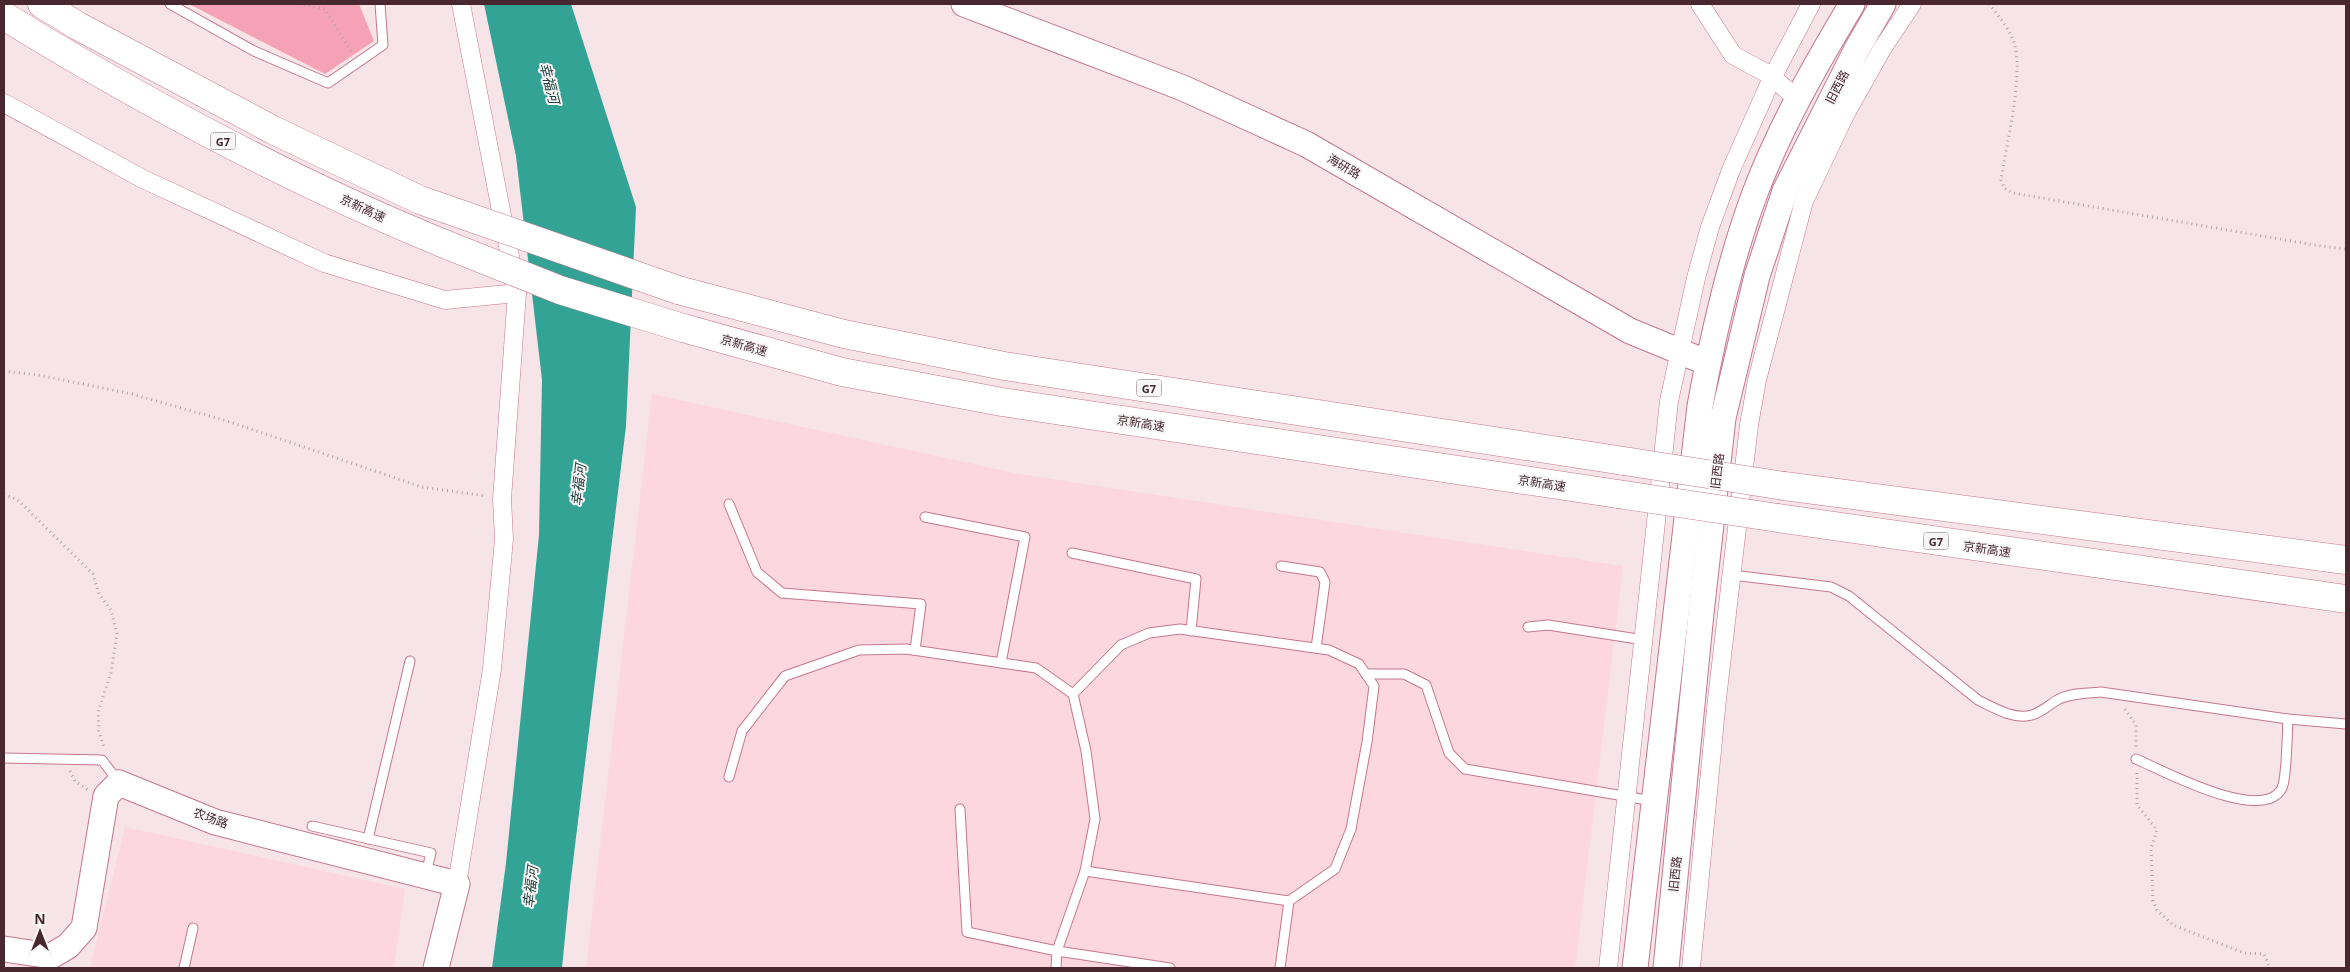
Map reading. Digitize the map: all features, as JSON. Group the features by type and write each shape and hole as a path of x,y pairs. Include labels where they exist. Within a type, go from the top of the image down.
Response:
{"highway":[{"name":"G7","path":"42,4 78,26 273,130 420,200 678,290 844,334 1004,366 1784,486 2346,560"},
{"path":"55,4 78,26"},
{"name":"京新高速","path":"4,16 58,49 250,157 409,229 560,290 683,328 842,372 1002,402 1778,518 2346,600"}],"main road":[{"name":"海研路","path":"964,4 1183,88 1306,144 1630,331 1708,364"},
{"name":"旧西路","path":"1635,968 1699,416 1708,364 1724,294 1755,193 1799,100 1852,4"},
{"name":"旧西路","path":"1666,968 1701,614 1723,418 1757,276 1785,191 1853,58 1883,4"},
{"name":"农场路","path":"113,790 215,822 457,884"},
{"path":"4,949 51,956 68,946 84,928 113,790"},
{"path":"436,968 457,884"}],"street":[{"path":"457,884 492,669 504,539 502,499 517,293 461,4"},
{"path":"1700,4 1734,55 1772,78 1799,100"},
{"path":"1608,968 1669,401 1696,278 1710,227 1731,170 1772,78 1811,4"},
{"path":"1691,968 1717,699 1749,425 1757,380 1802,210 1846,113 1882,49 1912,4"},
{"path":"4,103 143,179 324,263 445,300 517,293"}],"lane":[{"path":"170,4 254,52 328,83 383,46 380,4"},
{"path":"730,504 757,572 782,593 921,604 915,650"},
{"path":"924,517 1025,537 1001,663"},
{"path":"1072,553 1196,579 1191,631"},
{"path":"1281,566 1320,572 1325,582 1316,648"},
{"path":"1732,575 1831,587 1848,596 1978,700 2001,712 2019,716 2033,715 2060,699 2080,694 2101,692 2288,719 2346,724"},
{"path":"1528,627 1548,624 1644,640"},
{"path":"1073,694 1121,645 1150,633 1180,629 1329,650 1359,664 1374,686 1367,742 1351,829 1335,869 1289,901 1085,871"},
{"path":"728,776 742,731 784,676 858,650 915,650 1036,668 1073,694 1086,751 1095,819 1085,871 1057,952 1056,968"},
{"path":"368,839 410,662"},
{"path":"1366,674 1404,674 1426,685 1449,753 1465,769 1655,801"},
{"path":"2136,759 2227,797 2266,800 2276,796 2283,786 2288,719"},
{"path":"4,758 102,760 113,790"},
{"path":"960,809 967,932 1057,952 1170,968"},
{"path":"312,826 431,853 426,876"},
{"path":"1280,968 1289,901"},
{"path":"184,968 193,928"}],"path":[{"path":"299,4 324,8 359,62"},
{"path":"1989,4 2007,29 2015,46 2016,82 2001,180 2004,188 2023,195 2314,246 2346,249"},
{"path":"4,371 38,375 132,394 230,422 422,486 502,499"},
{"path":"4,494 19,500 93,574 99,594 111,610 117,634 111,673 98,712 99,731 105,749 102,760"},
{"path":"2115,694 2136,725 2138,805 2157,830 2151,849 2153,901 2157,910 2173,925 2244,953 2264,954 2270,968"},
{"path":"64,760 75,781 90,791 113,790"}],"shaded area":[{"path":"189,4 359,4 374,41 325,74"},
{"path":"652,394 1019,474 1623,566 1575,968 586,968"},
{"path":"125,827 405,889 394,968 90,968"}],"water":[{"name":"幸福河","path":"484,4 571,4 636,207 626,426 570,887 562,968 492,968 506,863 539,535 542,380 516,156"}]}
